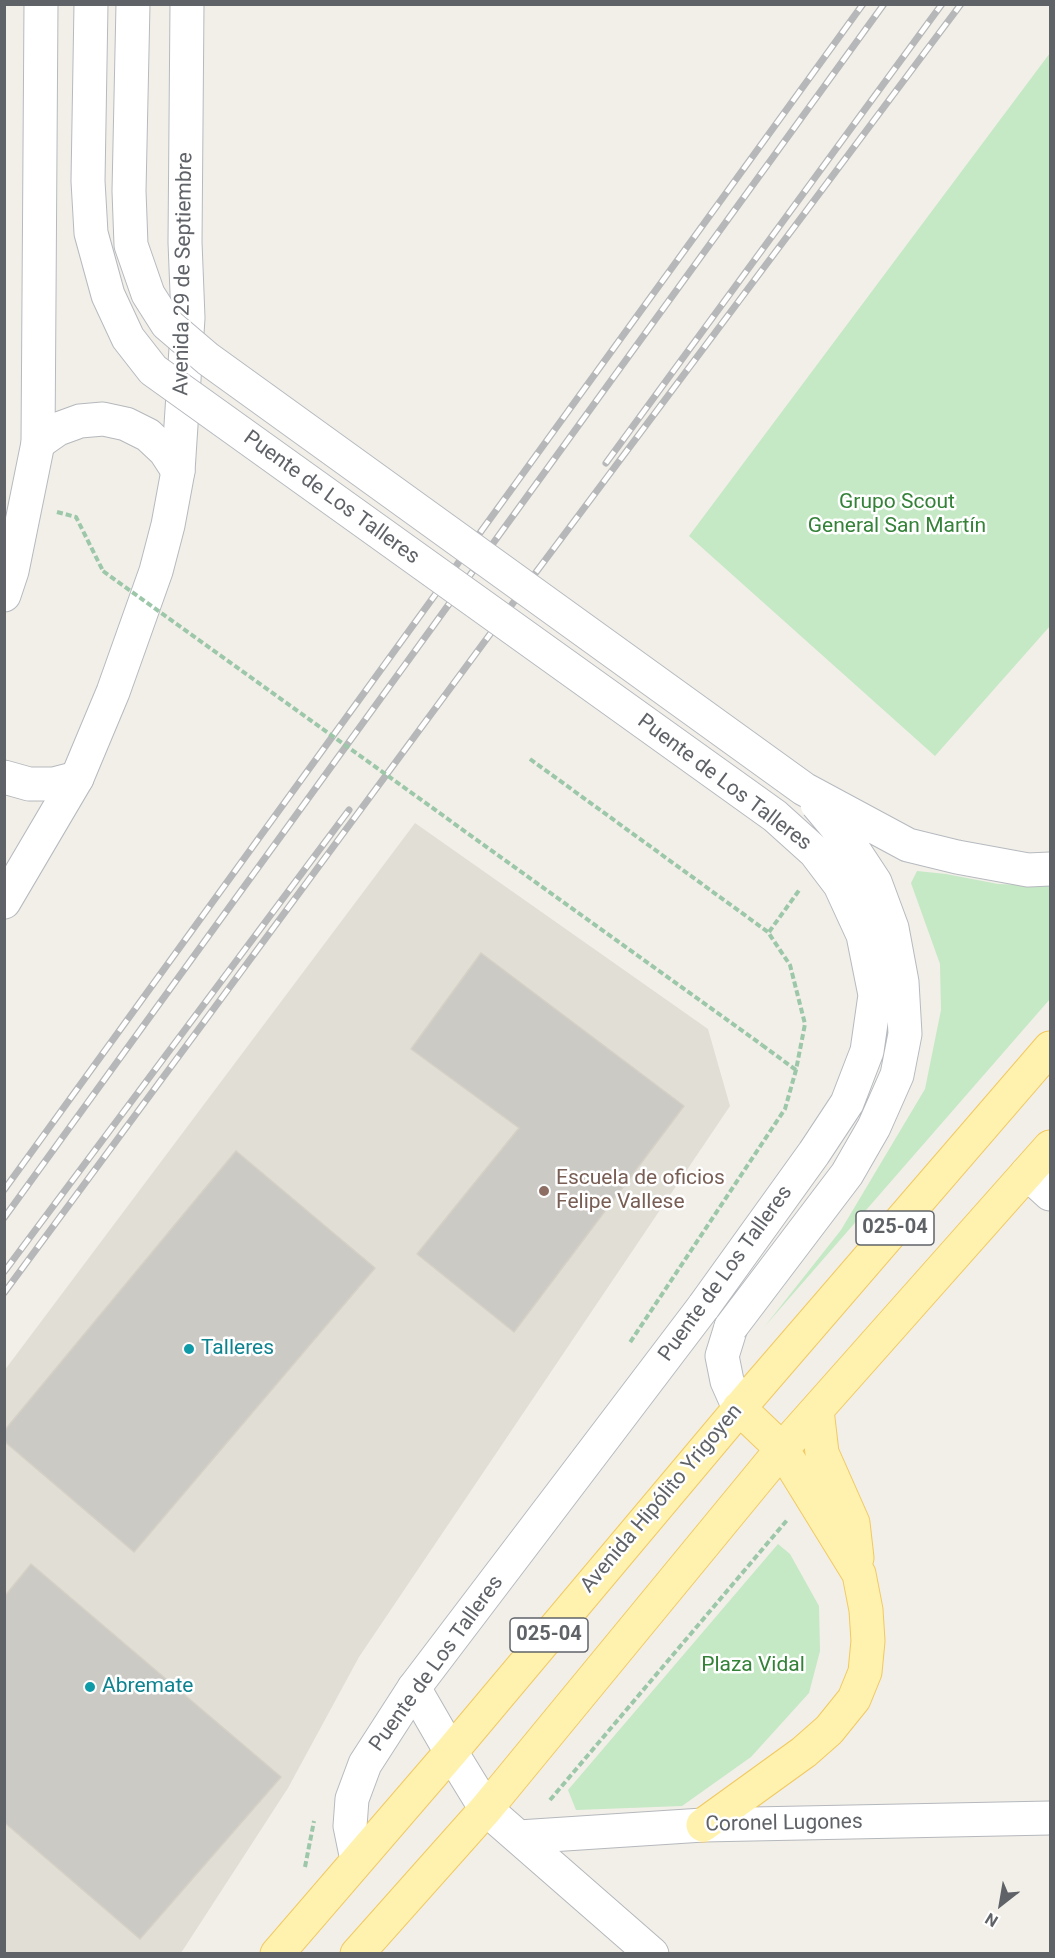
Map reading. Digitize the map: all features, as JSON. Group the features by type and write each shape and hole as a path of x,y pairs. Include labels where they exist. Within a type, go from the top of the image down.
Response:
{"main road":[{"path":"7,579 38,443 41,4"},
{"name":"Puente de Los Talleres","path":"91,4 88,181 91,233 101,272 118,316 128,338 153,370 775,816 816,852 840,885 863,935 875,995 867,1051 847,1103 814,1153 704,1306 414,1688 365,1764 352,1799 350,1826 357,1860"},
{"name":"Puente de Los Talleres","path":"133,4 129,192 131,244 148,294 167,324 208,359 804,789 908,844 957,857 1028,870 1050,869"},
{"name":"Avenida 29 de Septiembre","path":"4,902 77,778 113,692 156,571 168,525 178,471 188,318 187,4"},
{"path":"38,443 58,429 80,421 103,419 126,424 148,435 165,451 178,471"},
{"path":"4,777 29,784 54,784 77,778"},
{"name":"Puente de Los Talleres","path":"739,1408 727,1381 722,1356 731,1327 852,1165 874,1127 897,1075 905,1034 902,982 892,928 875,882 848,841 804,789"},
{"name":"Avenida Hipólito Yrigoyen","path":"277,1953 451,1752 739,1408 1050,1048"},
{"name":"025-04","path":"357,1953 486,1809 782,1449 817,1410 1039,1183 1050,1147"},
{"path":"739,1408 782,1449 859,1574"},
{"path":"703,1825 804,1752 829,1730 854,1699 865,1672 868,1641 866,1610 853,1523 822,1453 817,1410"},
{"path":"414,1688 486,1809 652,1953"},
{"name":"Coronel Lugones","path":"519,1837 703,1825 1050,1818"}],"path":[{"path":"55,511 76,517 103,571 796,1070 805,1024 790,965 768,932 530,759"},
{"path":"768,932 800,889"},
{"path":"519,1837 809,1493"}],"shaded area":[{"path":"415,823 708,1029 730,1106 359,1657 288,1788 181,1953 5,1953 4,1371"}],"green space":[{"name":"Grupo Scout General San Martín","path":"1050,53 1050,626 935,756 689,536"},
{"path":"917,871 998,884 1050,886 1050,999 765,1326 841,1230 925,1089 941,1010 940,964 911,883"},
{"name":"Plaza Vidal","path":"778,1544 790,1554 819,1606 820,1651 809,1693 751,1757 682,1806 576,1810 568,1790"}],"building":[{"name":"Escuela de oficios Felipe Vallese","path":"481,953 684,1106 514,1332 417,1254 519,1128 411,1049"},
{"name":"Talleres","path":"236,1151 375,1268 134,1552 4,1441 4,1431"},
{"name":"Abremate","path":"31,1564 281,1777 140,1939 4,1822 4,1597"}],"railway":[{"path":"4,1190 863,4"},
{"path":"4,1218 884,4"},
{"path":"606,463 942,4"},
{"path":"4,1293 516,599 961,4"},
{"path":"4,1272 349,810"}],"place":[{"name":"Escuela de oficios Felipe Vallese","path":"544,1191"},
{"name":"Talleres","path":"189,1349"},
{"name":"Abremate","path":"90,1687"}]}
